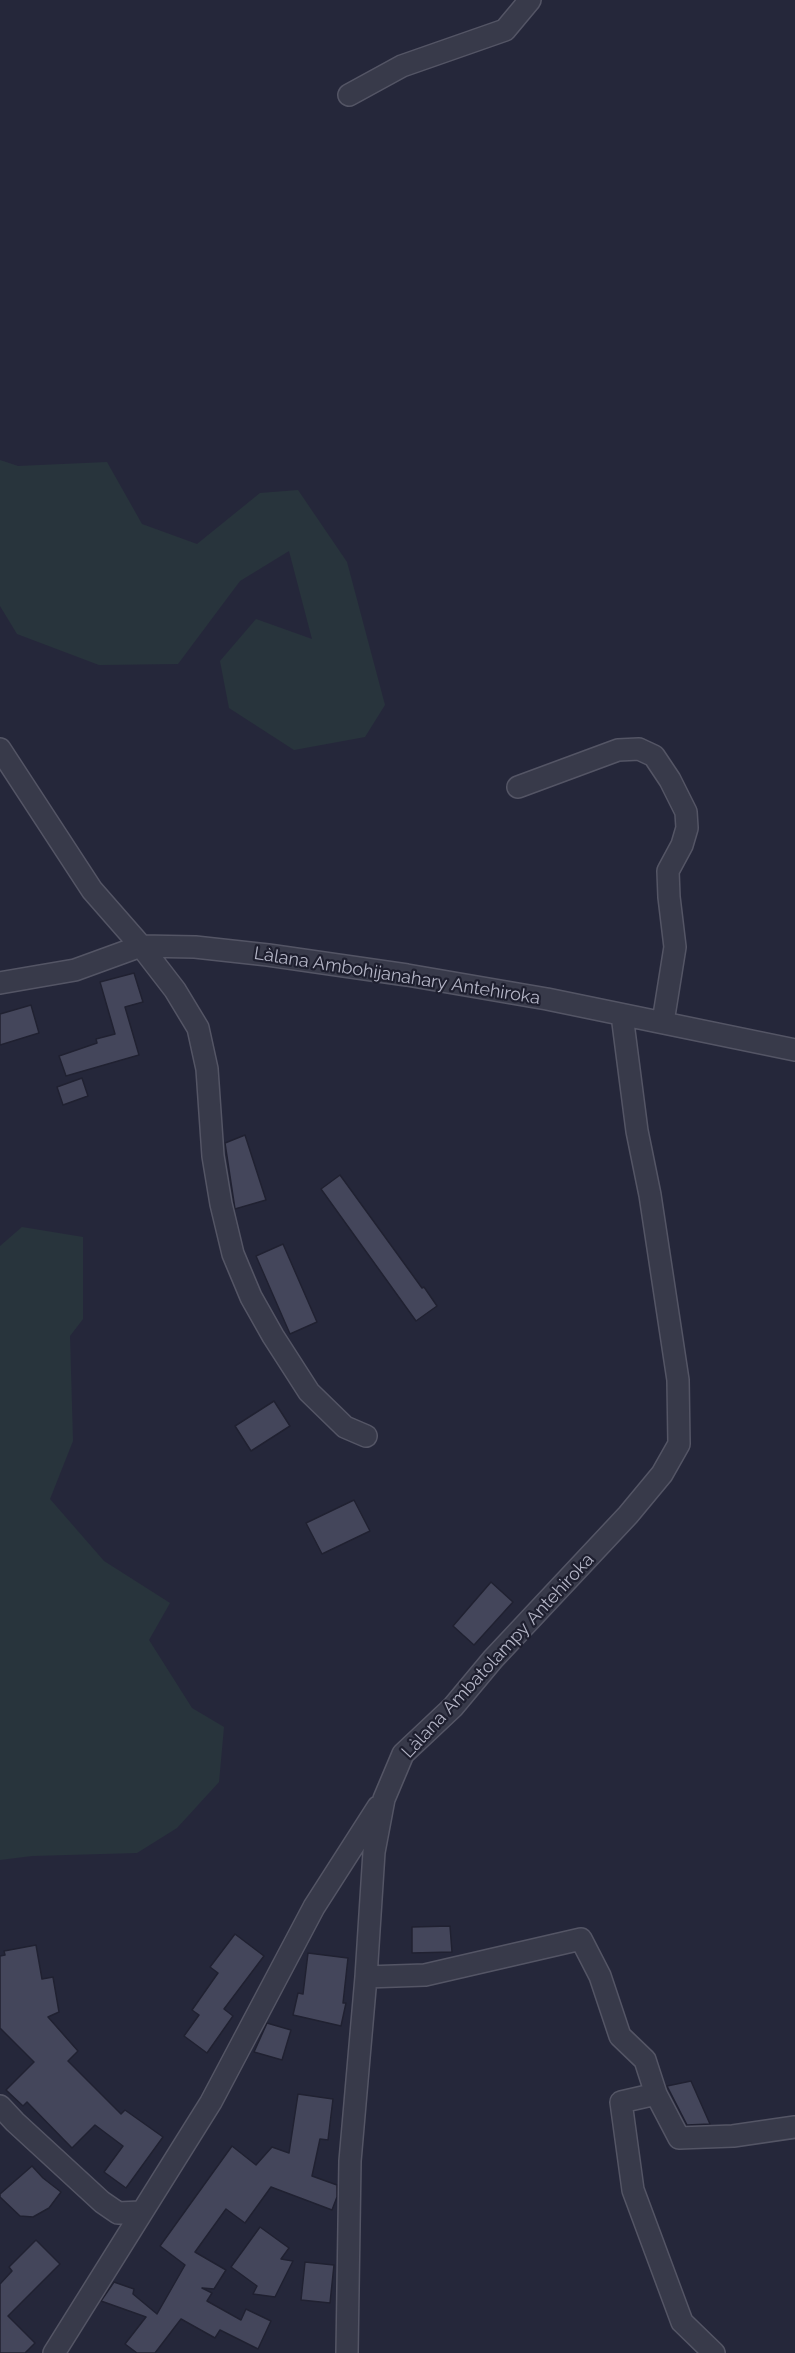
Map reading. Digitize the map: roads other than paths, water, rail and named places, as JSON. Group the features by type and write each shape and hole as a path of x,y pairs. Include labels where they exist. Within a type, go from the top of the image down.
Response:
{"street":[{"path":"349,96 402,66 505,30 530,0"},
{"path":"0,749 92,890 141,946 175,990 198,1028 207,1069 213,1156 220,1204 233,1254 251,1297 309,1392 345,1427 366,1436"},
{"path":"518,786 618,750 639,749 654,756 670,780 686,812 687,828 682,845 668,871 675,947 663,1022"},
{"name":"Làlana Ambohijanahary Antehiroka","path":"0,983 75,970 141,946 195,947 407,975 547,999 795,1050"},
{"name":"Làlana Ambatolampy Antehiroka","path":"347,2353 350,2161 374,1852 384,1799 403,1754 453,1707 494,1659 628,1515 662,1474 679,1444 678,1380 650,1195 637,1131 622,1015"},
{"path":"54,2353 211,2102 314,1907 384,1799"},
{"path":"366,1977 425,1975 581,1939 600,1976 620,2036 645,2060 656,2094 679,2138 733,2136 795,2127"},
{"path":"656,2094 621,2102 633,2190 682,2322 714,2353"},
{"path":"0,2106 102,2202 118,2213 141,2212"}]}
